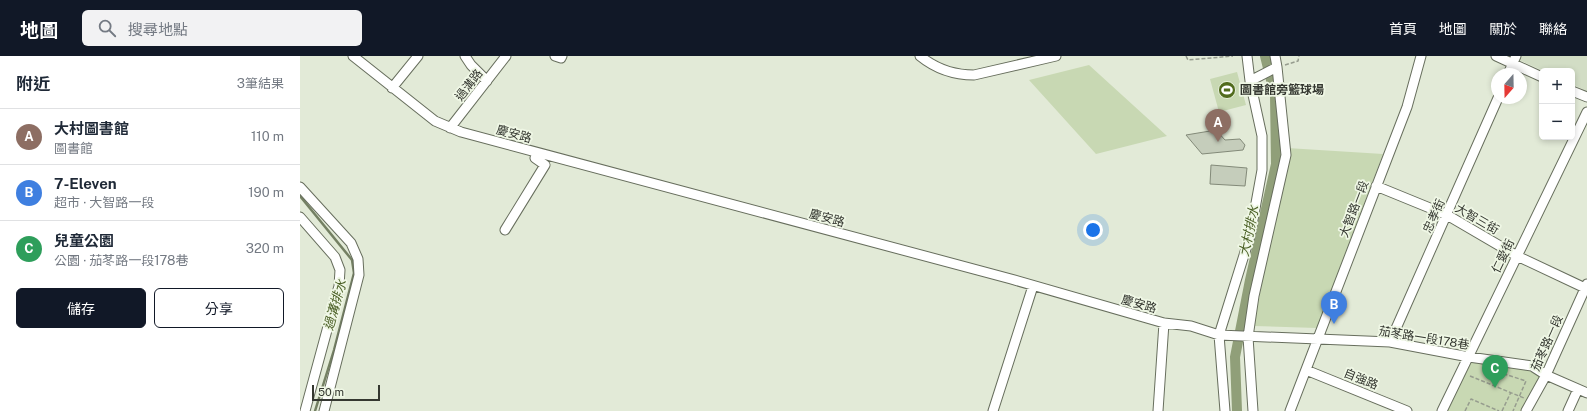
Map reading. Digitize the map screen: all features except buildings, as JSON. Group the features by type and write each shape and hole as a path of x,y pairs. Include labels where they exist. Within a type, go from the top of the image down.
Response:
{"street":[{"name":"慶安路","path":"353,56 435,121 450,128 540,154 1011,279 1164,323 1191,326 1224,335 1318,339"},
{"path":"392,88 418,56"},
{"path":"465,56 471,65 487,81"},
{"name":"過溝路","path":"450,128 506,56"},
{"path":"555,56 561,58 562,56"},
{"path":"920,56 932,65 946,71 962,75 974,75 1056,56"},
{"path":"1225,411 1224,335 1250,236 1262,170 1262,136 1250,81 1247,56"},
{"path":"1253,411 1246,337 1286,155 1275,56"},
{"name":"大智路一段","path":"1290,411 1406,107 1421,56"},
{"path":"1496,56 1514,60 1539,75"},
{"path":"1250,81 1277,67"},
{"path":"1575,92 1587,97"},
{"name":"忠孝街","path":"1390,342 1495,104"},
{"name":"仁愛街","path":"1442,411 1463,375 1469,357 1587,112"},
{"path":"505,230 544,165 535,158 540,154"},
{"name":"大智三街","path":"1376,186 1447,215 1517,256 1586,286"},
{"path":"300,187 351,243 358,259 359,275 324,411"},
{"path":"300,216 335,257 340,270 339,286 305,411"},
{"path":"993,411 1033,286"},
{"name":"茄苳路一段","path":"1526,411 1546,375 1586,286"},
{"path":"1158,411 1164,323"},
{"name":"茄苳路一段178巷","path":"1318,339 1390,342 1469,357 1532,366 1546,375 1587,393"},
{"name":"自強路","path":"1306,370 1407,411"},
{"path":"1568,411 1578,389"}],"path":[{"path":"1186,56 1188,60 1233,56"},
{"path":"1277,67 1298,61 1299,56"},
{"path":"1488,369 1526,381 1513,411"},
{"path":"1463,375 1470,370"},
{"path":"1463,375 1520,396"},
{"path":"1502,411 1511,392"},
{"path":"1465,411 1471,399 1500,411"}],"shaded area":[{"path":"1520,56 1587,56 1587,91 1575,85 1575,68 1539,69 1519,60"},
{"path":"1089,65 1167,136 1096,154 1029,80"},
{"name":"圖書館旁籃球場","path":"1237,72 1246,105 1219,112 1210,79"},
{"path":"1287,148 1383,154 1317,328 1254,326"},
{"path":"1469,357 1546,375 1526,411 1442,411"}],"waterway":[{"name":"大村排水","path":"1237,411 1235,357 1250,280 1276,164 1275,96 1265,56"},
{"name":"過溝排水","path":"300,196 352,260 354,273 334,350 315,411"}],"place":[{"name":"圖書館旁籃球場","path":"1227,90"},
{"name":"大村圖書館","path":"1218,142"},
{"name":"7-Eleven","path":"1334,324"},
{"name":"兒童公園","path":"1495,388"}]}
